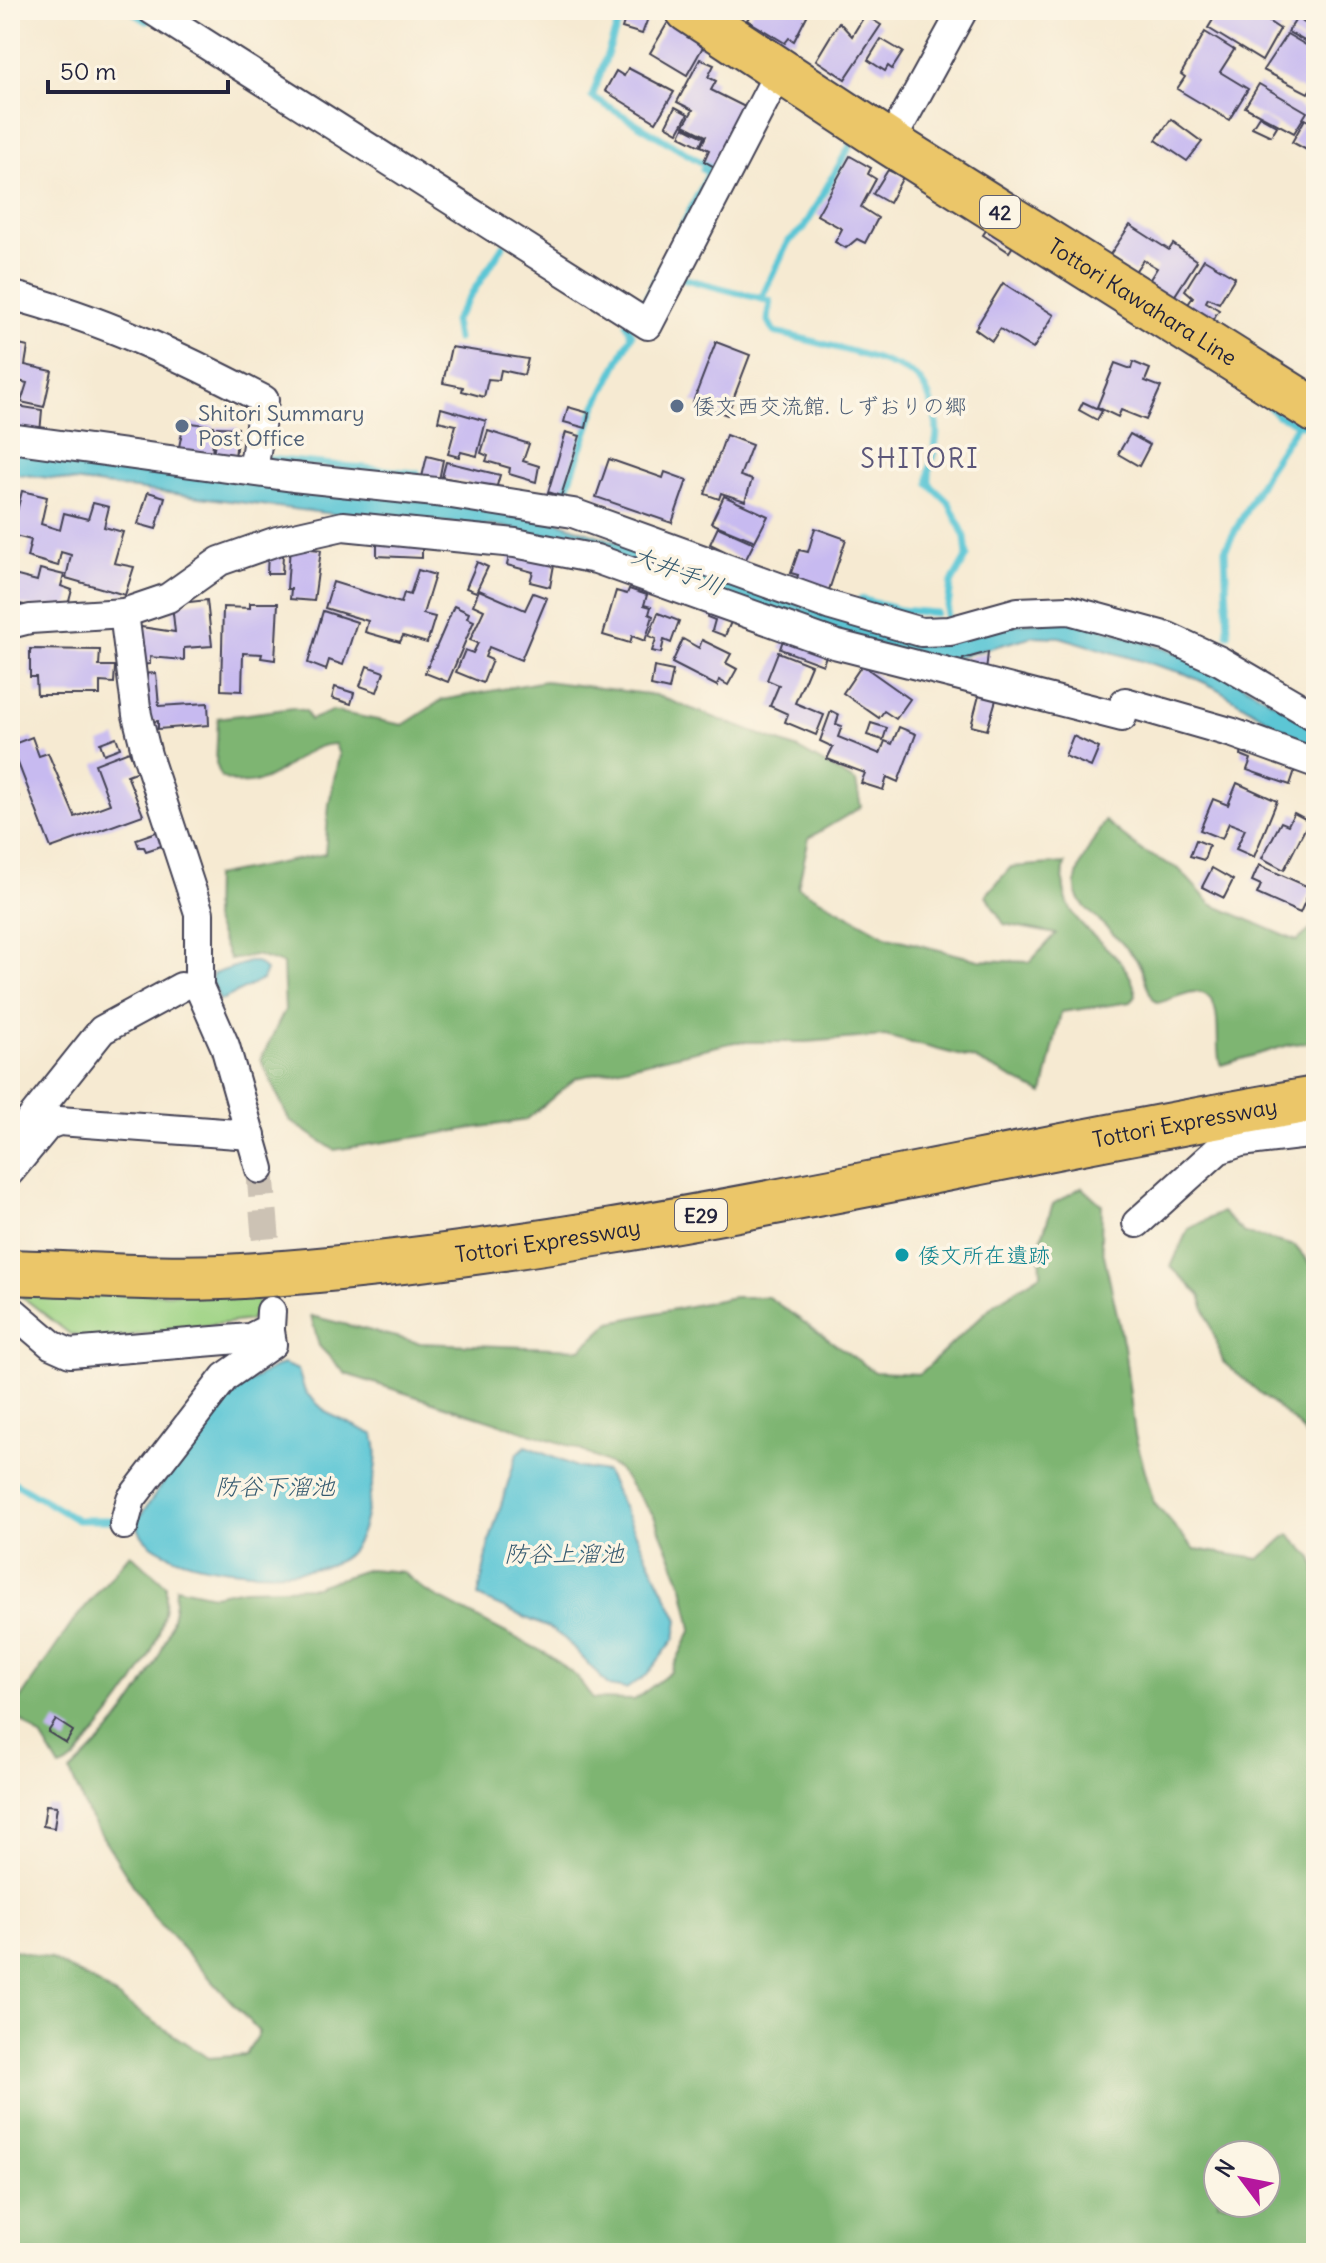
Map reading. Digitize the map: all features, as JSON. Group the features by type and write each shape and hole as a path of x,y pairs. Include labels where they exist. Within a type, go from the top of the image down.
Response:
{"main road":[{"name":"Tottori Kawahara Line","path":"688,10 890,143 1316,411"},
{"name":"Tottori Expressway","path":"10,1272 237,1259 367,1247 613,1212 713,1197 1129,1113 1316,1081"},
{"name":"Tottori Expressway","path":"10,1259 81,1267 237,1276 367,1266 526,1246 856,1186 1133,1130 1316,1099"}],"street":[{"path":"152,10 648,325 780,70"},
{"path":"890,143 963,10"},
{"path":"10,295 70,310 116,328 264,400 253,471"},
{"path":"10,438 445,493 573,513 831,606 921,632 950,631 1018,612 1069,610 1168,637 1220,661 1316,717"},
{"path":"10,624 30,619 124,613 168,598 220,561 277,541 343,526 515,543 596,559 834,644 1122,717 1125,702 1233,733 1316,763"},
{"path":"124,613 137,715 147,755 199,913 199,987 225,1046 260,1169"},
{"path":"10,1145 102,1030 181,987"},
{"path":"10,1171 48,1125 59,1121 251,1135"},
{"path":"1137,1223 1218,1150 1241,1142 1316,1133"},
{"path":"10,1309 52,1345 70,1353 250,1338 271,1319 272,1344 225,1377 131,1499 124,1525"}],"green space":[{"path":"545,681 655,695 798,749 856,782 861,807 809,838 798,887 888,937 979,960 1030,962 1056,934 1004,924 986,895 1011,867 1065,863 1064,887 1069,906 1079,921 1120,961 1130,976 1136,995 1131,1002 1061,1012 1043,1094 974,1059 885,1036 806,1042 735,1042 576,1078 526,1120 334,1150 289,1120 261,1059 285,1010 283,964 255,955 230,960 213,919 214,876 325,854 329,804 339,755 335,744 320,746 268,778 239,783 221,777 216,763 218,718 293,708 306,711 310,720 332,711 403,725 442,700"},
{"path":"1105,821 1142,851 1179,869 1211,904 1297,941 1316,925 1316,1041 1289,1045 1221,1065 1216,1012 1206,995 1191,992 1157,1003 1137,960 1078,896 1076,884 1079,869"},
{"path":"1082,1187 1102,1205 1101,1241 1124,1346 1135,1435 1154,1503 1194,1549 1259,1559 1289,1534 1311,1556 1316,1567 1316,2253 10,2253 10,1949 51,1959 99,1985 208,2058 246,2055 259,2032 152,1915 87,1812 70,1772 107,1734 141,1689 166,1639 176,1587 213,1595 244,1589 315,1587 368,1569 403,1572 425,1591 547,1654 577,1677 593,1699 634,1700 671,1672 692,1629 683,1586 654,1516 617,1468 576,1448 346,1374 319,1346 311,1316 420,1343 581,1349 611,1322 734,1297 768,1297 875,1372 920,1374 995,1303 1041,1274 1040,1243 1053,1204"},
{"path":"1222,1212 1244,1233 1295,1246 1316,1271 1316,1449 1297,1424 1223,1362 1200,1295 1171,1267 1188,1229"},
{"path":"16,1292 254,1294 259,1306 250,1320 95,1340 70,1334"},
{"path":"130,1554 166,1585 160,1628 153,1648 131,1687 77,1756 60,1768 42,1738 11,1712 75,1619"}],"water":[{"name":"大井手川","path":"10,452 241,482 532,513 856,624 998,625 1078,620 1204,662 1316,727 1316,749 1214,687 1186,674 1060,637 1033,636 936,663 505,527 333,514 10,473"},
{"path":"256,962 266,970 262,980 220,1001 211,980 213,974"},
{"name":"防谷下溜池","path":"283,1364 298,1370 305,1392 327,1413 374,1435 375,1473 363,1526 354,1547 330,1564 301,1571 266,1572 228,1570 193,1563 163,1552 143,1537 138,1519 184,1453 219,1410 238,1391"},
{"name":"防谷上溜池","path":"526,1446 576,1467 606,1472 678,1620 675,1638 647,1675 626,1689 609,1686 565,1639 549,1628 478,1597 490,1540 517,1454"}],"building":[{"path":"628,10 651,10 642,34 622,28"},
{"path":"753,10 810,10 794,41 789,38 785,43 747,20"},
{"path":"1219,10 1251,10 1280,29 1262,61 1208,28"},
{"path":"1300,13 1316,23 1308,43 1288,32"},
{"path":"865,15 881,25 845,79 816,60 839,22 852,36"},
{"path":"671,17 704,45 687,75 650,53"},
{"path":"1205,32 1234,50 1220,72 1248,89 1229,120 1177,89 1185,77 1181,74"},
{"path":"1287,34 1316,51 1316,80 1308,93 1263,70"},
{"path":"881,39 903,52 892,69 888,66 885,71 868,60"},
{"path":"700,59 714,65 708,77 716,81 711,90 751,110 720,170 704,161 709,150 701,146 706,136 684,125 693,110 677,102"},
{"path":"628,68 674,92 656,122 605,91 616,71 624,76"},
{"path":"1259,84 1307,112 1294,133 1245,107"},
{"path":"675,107 688,114 678,132 666,125"},
{"path":"1259,116 1277,126 1271,136 1252,127"},
{"path":"1171,119 1202,142 1187,161 1156,140"},
{"path":"1305,119 1316,125 1316,155 1292,142"},
{"path":"684,127 704,137 700,146 680,136"},
{"path":"850,156 871,168 868,174 876,179 861,207 878,218 865,243 857,239 846,248 835,242 842,229 817,215"},
{"path":"888,170 903,177 889,203 873,194"},
{"path":"991,223 1017,240 1009,252 983,235"},
{"path":"1130,225 1169,250 1173,244 1197,261 1170,303 1145,287 1157,268 1143,260 1134,273 1109,256"},
{"path":"1204,259 1235,277 1219,303 1208,298 1206,302 1219,310 1209,325 1184,310 1193,297 1185,290"},
{"path":"1003,283 1054,315 1033,349 1000,329 992,341 975,329"},
{"path":"716,342 750,355 727,415 693,402"},
{"path":"10,343 28,347 25,365 52,371 44,407 21,402 27,383 10,379"},
{"path":"451,347 528,359 524,375 501,370 499,380 488,379 484,397 462,391 463,387 443,383"},
{"path":"1133,362 1150,369 1145,381 1161,387 1146,420 1121,410 1118,417 1097,407 1115,363 1131,369"},
{"path":"1083,402 1102,411 1097,420 1079,410"},
{"path":"17,406 42,410 40,433 14,430"},
{"path":"568,407 589,413 586,428 564,422"},
{"path":"441,408 486,421 477,456 461,452 459,457 448,454 456,425 438,421"},
{"path":"184,422 214,426 212,455 178,452"},
{"path":"217,427 238,428 235,458 213,455"},
{"path":"488,431 529,444 523,461 539,466 536,482 509,474 510,468 486,461 488,456 481,453"},
{"path":"566,432 580,436 561,496 548,492"},
{"path":"1130,434 1150,445 1139,466 1118,454"},
{"path":"726,435 752,445 740,476 752,480 745,501 721,493 719,499 705,494"},
{"path":"427,456 443,460 439,480 422,477"},
{"path":"609,459 663,478 665,472 687,480 672,523 596,497"},
{"path":"446,462 500,475 496,489 442,477"},
{"path":"22,491 47,497 41,524 60,530 64,513 88,519 93,503 109,507 104,527 123,532 114,563 134,567 125,595 66,578 71,555 61,552 58,566 27,557 31,540 11,535"},
{"path":"148,492 165,497 156,529 138,524"},
{"path":"724,496 768,516 755,541 711,523"},
{"path":"718,527 754,543 745,561 710,544"},
{"path":"815,528 846,539 828,593 796,583 798,575 791,573 799,550 808,552"},
{"path":"377,542 422,543 422,558 377,556"},
{"path":"290,547 321,550 314,601 290,599 291,589 287,589"},
{"path":"511,548 555,559 550,587 530,582 533,572 507,565"},
{"path":"268,552 283,554 282,574 267,574"},
{"path":"477,562 488,567 476,592 466,588"},
{"path":"40,569 64,575 61,586 72,590 68,605 34,607 10,602 10,574 37,581"},
{"path":"418,570 435,575 423,614 435,617 427,643 403,636 400,642 365,632 368,621 325,608 333,582 401,603 404,593 410,595"},
{"path":"629,589 647,595 644,605 651,607 649,614 653,616 645,641 632,636 630,643 603,635 616,591 627,594"},
{"path":"479,590 525,610 533,593 547,598 521,660 489,647 485,657 492,660 483,683 456,672 465,650 473,653 478,643 470,640 484,610 473,605"},
{"path":"207,600 212,646 184,648 184,660 150,657 150,664 139,665 134,626 175,632 172,604"},
{"path":"250,603 278,603 275,660 261,658 262,654 243,653 242,691 221,690 223,607 250,608"},
{"path":"454,606 469,613 467,618 474,621 448,682 425,673"},
{"path":"710,606 734,615 725,636 712,631 715,620 707,617"},
{"path":"323,611 357,622 343,665 329,660 326,670 308,663"},
{"path":"658,613 679,621 671,643 664,640 661,653 652,651 656,639 649,636"},
{"path":"785,634 828,649 823,665 780,649"},
{"path":"683,639 699,648 702,640 731,654 726,663 737,669 728,685 719,680 717,686 672,663"},
{"path":"30,649 100,650 99,666 115,666 114,683 100,682 100,695 37,695 36,677 30,677"},
{"path":"778,652 811,665 795,703 824,715 816,735 785,722 788,714 770,706 779,685 767,680"},
{"path":"988,652 986,672 961,666 963,659"},
{"path":"862,665 910,699 896,719 884,711 879,718 843,693"},
{"path":"367,666 384,672 377,692 360,686"},
{"path":"654,667 673,671 669,690 651,686"},
{"path":"156,673 159,706 208,703 209,725 158,729 158,721 144,722 140,674"},
{"path":"335,687 354,693 351,704 332,698"},
{"path":"981,688 998,693 987,730 971,726"},
{"path":"831,711 839,715 836,724 842,726 838,737 880,754 885,741 892,744 899,727 916,734 898,782 887,777 883,790 861,783 865,773 827,759 833,747 820,741"},
{"path":"871,723 887,728 883,740 867,735"},
{"path":"1073,736 1099,748 1091,767 1065,756"},
{"path":"32,737 39,756 48,753 75,817 110,804 95,764 129,751 138,771 127,775 143,815 51,848 11,745"},
{"path":"116,737 120,748 104,754 100,743"},
{"path":"1242,748 1295,770 1290,785 1247,770 1251,759 1241,755"},
{"path":"10,765 19,798 10,800"},
{"path":"1237,783 1277,801 1254,857 1236,849 1245,829 1229,823 1222,839 1200,830 1213,799 1228,805"},
{"path":"1294,813 1309,821 1284,870 1262,858 1281,822 1288,825"},
{"path":"162,830 167,844 146,851 144,847 139,847 136,839"},
{"path":"1196,840 1209,845 1204,860 1190,856"},
{"path":"1259,865 1311,888 1300,913 1257,894 1261,885 1252,881"},
{"path":"1212,868 1233,880 1224,898 1202,887"},
{"path":"56,1720 73,1731 66,1743 48,1732"},
{"path":"46,1805 57,1806 54,1828 43,1826"}],"waterway":[{"path":"130,10 147,21"},
{"path":"623,10 592,97 716,171 714,175"},
{"path":"761,299 788,242 804,228 855,137"},
{"path":"645,300 709,173 703,169"},
{"path":"457,339 454,321 503,246"},
{"path":"682,278 770,301 768,321 774,332 871,357 917,378 931,401 937,427 929,484 949,503 965,537 967,556 951,584 947,615"},
{"path":"565,494 595,408 632,335 627,324"},
{"path":"1266,403 1277,415 1302,425"},
{"path":"1228,634 1225,550 1268,469 1295,428"},
{"path":"269,459 417,473"},
{"path":"861,599 900,610 936,613"},
{"path":"10,1480 77,1520 114,1520"}],"tunnel":[{"path":"260,1169 270,1290"}],"place":[{"name":"倭文西交流館. しずおりの郷","path":"677,406"},
{"name":"Shitori Summary Post Office","path":"182,426"},
{"name":"倭文所在遺跡","path":"902,1255"}],"district":[{"name":"SHITORI","path":"920,458"}]}
